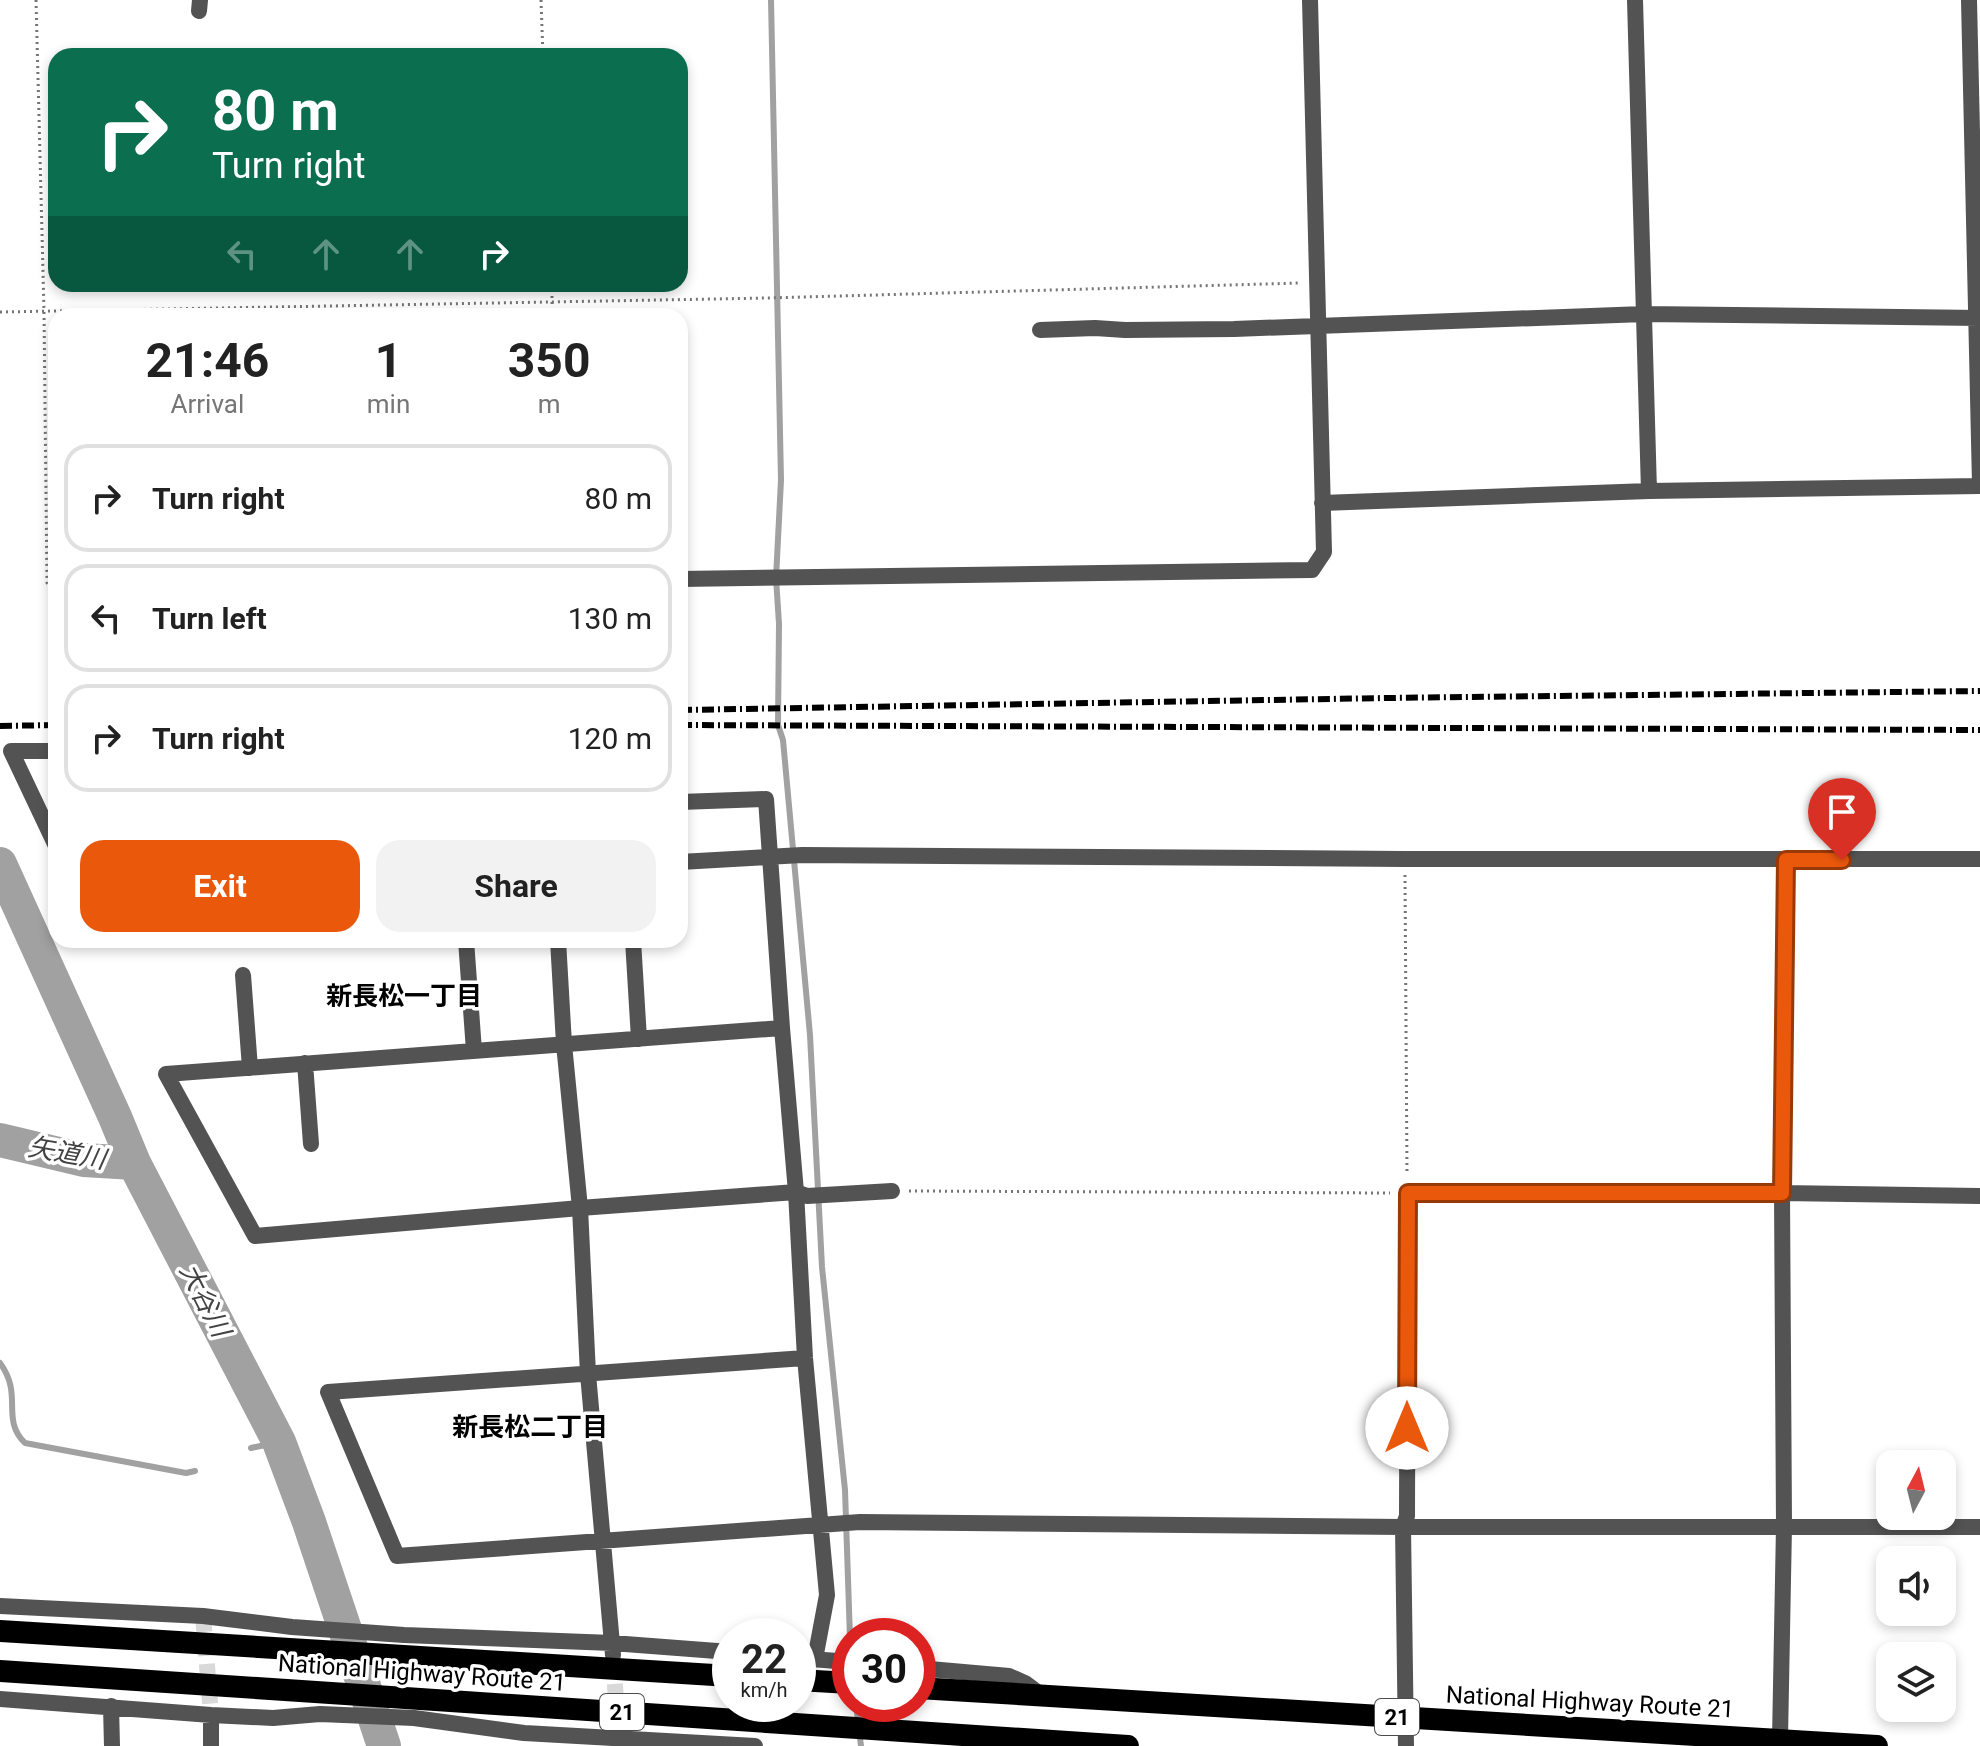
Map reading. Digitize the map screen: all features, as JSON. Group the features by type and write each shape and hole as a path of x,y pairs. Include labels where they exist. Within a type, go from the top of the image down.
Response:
{"highway":[{"name":"National Highway Route 21","path":"0,1631 307,1650 399,1645 712,1674"},
{"name":"National Highway Route 21","path":"0,1671 1128,1746"},
{"name":"National Highway Route 21","path":"936,1689 1877,1746"}],"street":[{"path":"688,579 1312,570 1324,552 1310,0"},
{"path":"1635,0 1649,491"},
{"path":"1322,503 1649,491 1980,485 1969,0"},
{"path":"1040,330 1234,329 1644,314 1978,318"},
{"path":"48,751 11,751 48,829"},
{"path":"688,802 766,799 775,857 782,1028 801,1194 805,1358 827,1595 816,1630"},
{"path":"688,862 802,855 1980,859"},
{"path":"1780,1739 1784,1526 1782,1193 1786,860"},
{"path":"467,948 474,1051"},
{"path":"558,948 564,1044 580,1208 588,1374 612,1649"},
{"path":"633,948 639,1039"},
{"path":"243,975 250,1068"},
{"path":"782,1028 166,1074 255,1236 580,1208 892,1191"},
{"path":"305,1063 311,1144"},
{"path":"1406,1746 1403,1527 1407,1516 1408,1193 1980,1196"},
{"path":"805,1358 328,1392 397,1556 860,1522 1403,1527 1980,1527"},
{"path":"0,1606 203,1616 399,1645 712,1652"},
{"path":"936,1670 1009,1676 1041,1695"},
{"path":"0,1699 273,1718 320,1714 414,1718 524,1733 755,1746"},
{"path":"111,1706 112,1746"},
{"path":"211,1715 211,1746"}],"path":[{"path":"36,0 48,584"},
{"path":"541,0 543,48"},
{"path":"196,308 768,298 1316,283"},
{"path":"552,292 552,308"},
{"path":"0,312 48,311"},
{"path":"892,1191 1408,1193 1405,859"}],"waterway":[{"path":"771,0 781,480 776,578 778,725 783,740 810,1035 822,1267 845,1490 849,1618"},
{"name":"大谷川","path":"0,864 134,1163 279,1442 384,1746"},
{"name":"矢道川","path":"0,1140 84,1160 134,1163"},
{"path":"0,1363 11,1386 14,1425 25,1443 186,1473 195,1471"},
{"path":"251,1448 279,1442"},
{"path":"858,1722 861,1746"}],"tunnel":[{"path":"203,1616 211,1715"},
{"path":"613,1660 618,1726"}],"railway":[{"path":"688,710 1980,691"},
{"path":"0,726 48,725"},
{"path":"688,725 1980,730"}],"district":[{"name":"新長松一丁目","path":"404,996"},
{"name":"新長松二丁目","path":"530,1427"}],"route":[{"path":"1407,1428 1408,1193 1782,1193 1786,860 1842,860"}]}
